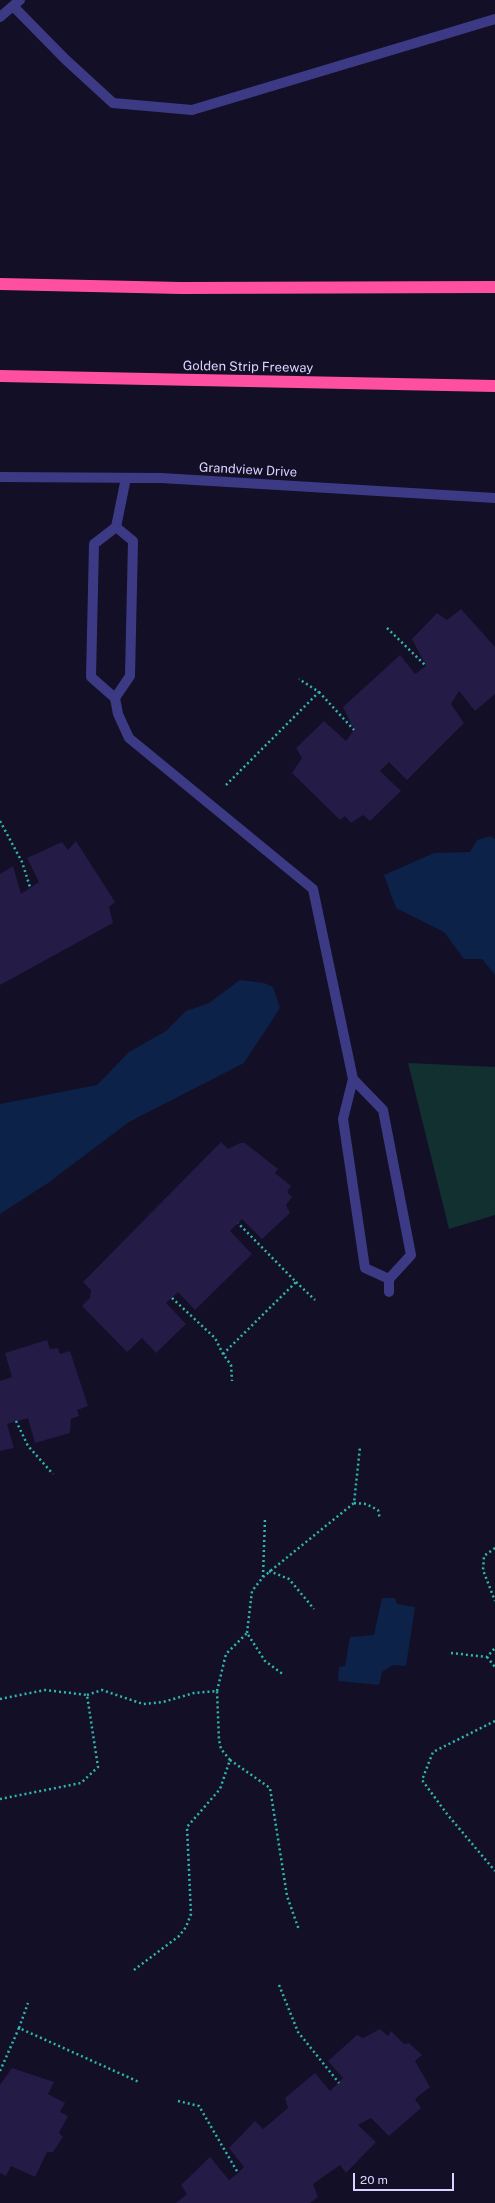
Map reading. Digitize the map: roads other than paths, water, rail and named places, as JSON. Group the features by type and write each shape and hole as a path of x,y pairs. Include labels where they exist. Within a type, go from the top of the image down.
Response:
{"highway":[{"path":"0,284 181,288 495,287"},
{"name":"Golden Strip Freeway","path":"0,376 495,386"}],"street":[{"path":"0,17 17,3 65,59 113,103 192,110 495,19"},
{"name":"Grandview Drive","path":"0,477 126,478 495,498"},
{"path":"126,478 116,527 94,544 91,677 115,698 118,714 129,738 313,889 354,1079 343,1119 365,1268 389,1279"},
{"path":"115,698 130,676 133,541 116,527"},
{"path":"354,1079 383,1110 411,1256 389,1279 389,1292"}],"water":[{"path":"491,836 495,839 495,975 482,959 464,959 444,932 396,908 384,875 434,853 470,852 477,840"},
{"path":"240,980 264,983 273,987 280,1008 244,1063 129,1122 48,1183 0,1214 0,1104 97,1085 129,1052 166,1031 186,1011 209,1003"},
{"path":"382,1598 395,1598 397,1604 415,1607 406,1666 393,1665 382,1672 379,1685 338,1681 339,1667 345,1666 350,1637 374,1635"}]}
